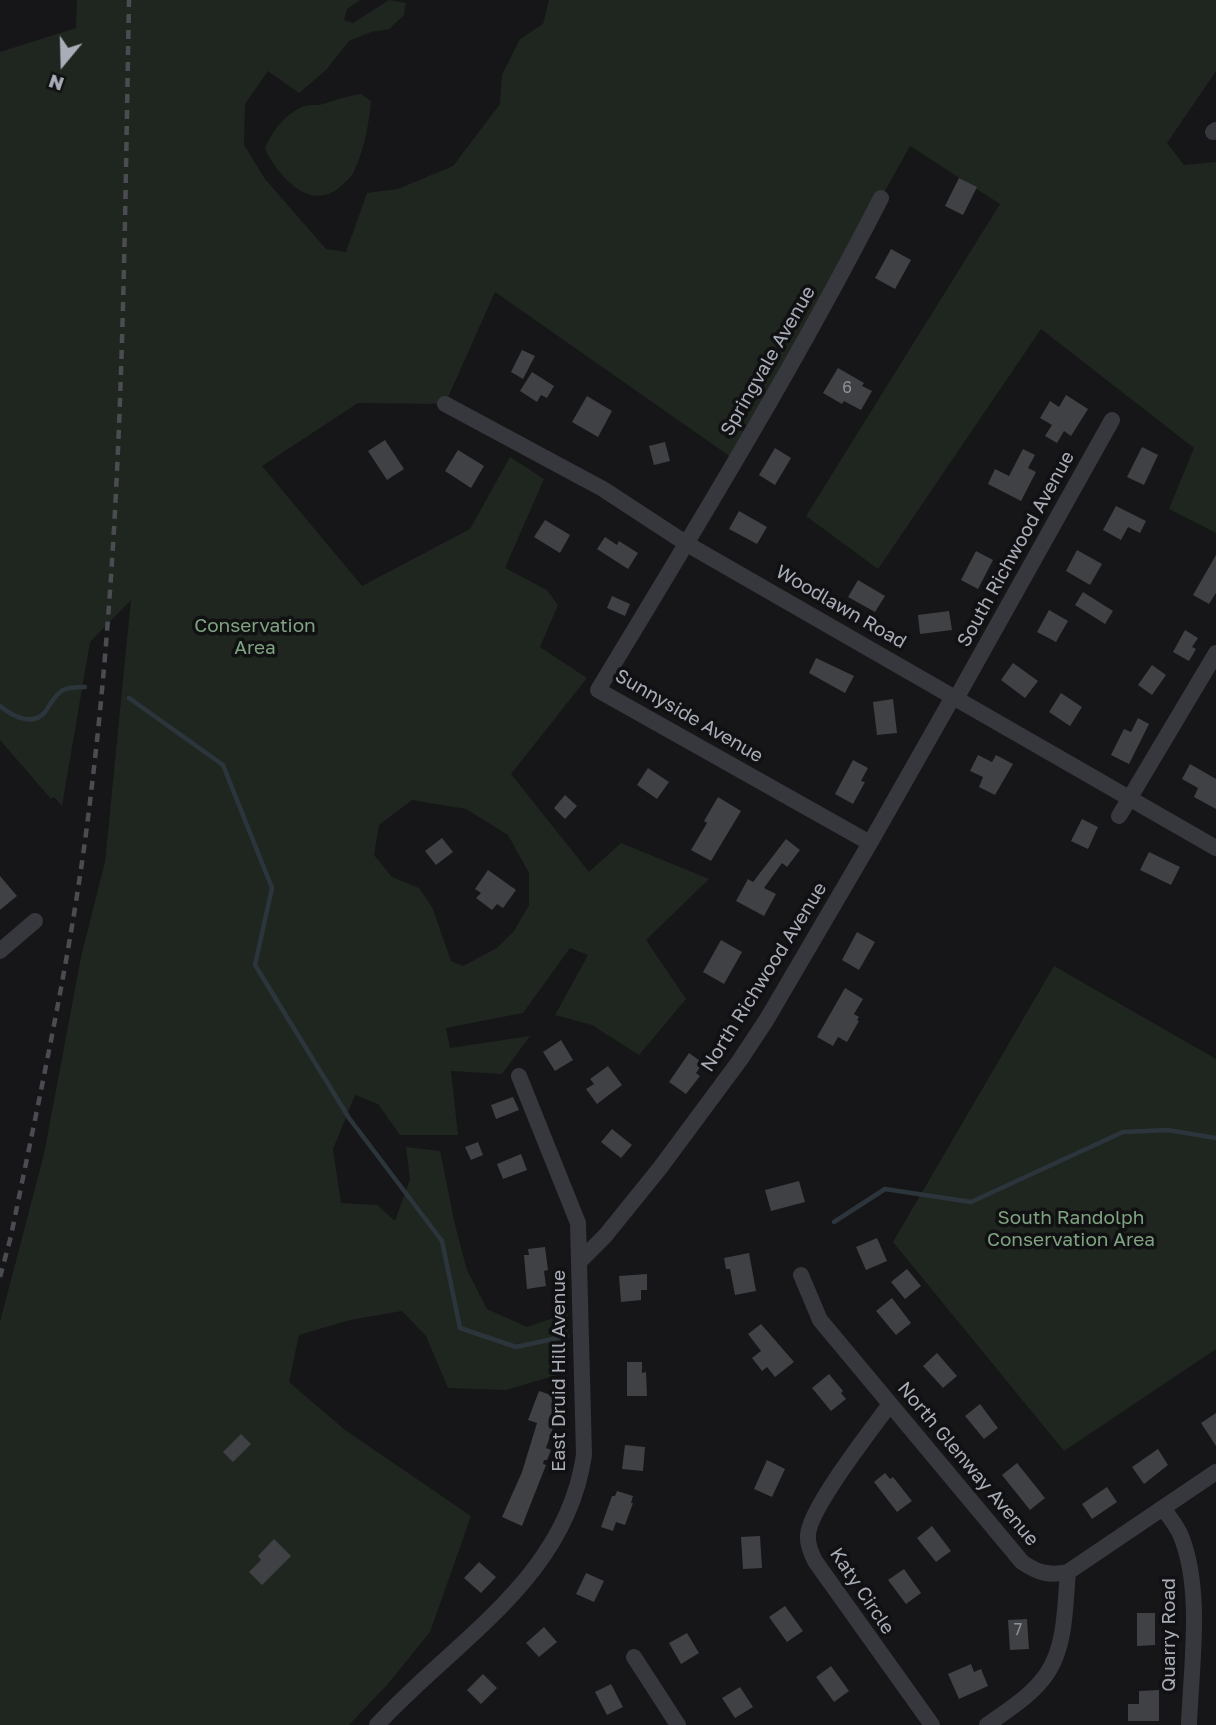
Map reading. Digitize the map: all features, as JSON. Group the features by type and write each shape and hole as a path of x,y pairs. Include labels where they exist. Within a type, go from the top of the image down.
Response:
{"street":[{"name":"Springvale Avenue","path":"687,544 838,282 881,198"},
{"name":"Woodlawn Road","path":"445,404 603,489 687,544 1216,848"},
{"name":"South Richwood Avenue","path":"955,696 1112,420"},
{"name":"Sunnyside Avenue","path":"687,544 598,690 870,843"},
{"path":"1119,816 1216,653"},
{"name":"North Richwood Avenue","path":"580,1260 605,1236 660,1168 740,1060 767,1019 955,696"},
{"path":"0,951 35,921"},
{"name":"East Druid Hill Avenue","path":"377,1725 522,1586 553,1542 581,1479 584,1455 578,1223 519,1076"},
{"name":"North Glenway Avenue","path":"801,1275 820,1320 1022,1562 1043,1574 1068,1572"},
{"name":"Katy Circle","path":"890,1404 816,1510 808,1535 809,1549 932,1725"},
{"path":"987,1725 1027,1696 1048,1673 1058,1653 1068,1572 1216,1472"},
{"name":"Quarry Road","path":"1163,1508 1180,1534 1193,1603 1189,1725"},
{"path":"634,1657 678,1725"}],"green space":[{"name":"Conservation Area","path":"77,0 360,0 347,9 344,20 353,23 389,0 406,3 404,15 389,29 371,32 349,41 326,70 299,93 268,71 245,104 244,145 265,179 326,249 346,252 367,193 398,189 453,166 500,104 502,75 520,39 543,24 549,0 1216,0 1216,71 1167,143 1184,165 1216,162 1216,533 1169,509 1194,448 1041,329 878,569 806,516 1000,204 910,146 735,460 495,292 445,404 358,403 262,466 362,586 470,529 510,457 544,479 505,568 547,590 558,605 540,647 587,678 511,774 589,872 621,843 709,879 646,940 686,999 639,1055 592,1025 555,1015 588,955 570,948 523,1013 446,1028 450,1048 530,1036 502,1074 451,1071 458,1135 400,1135 378,1104 355,1095 333,1149 341,1203 377,1205 395,1221 410,1179 406,1147 440,1151 467,1270 487,1309 527,1327 568,1313 567,1372 506,1390 448,1388 426,1336 402,1311 350,1320 299,1335 289,1382 345,1430 471,1516 430,1632 387,1685 349,1725 0,1725 0,1322 44,1154 81,957 105,862 131,600 90,642 62,806 54,797 51,799 0,740 0,52 76,28","holes":["412,800 466,809 508,835 529,873 529,905 514,931 497,948 463,966 451,961 432,907 419,888 392,877 374,855 379,825"]},
{"path":"361,94 371,101 370,110 363,146 352,175 328,194 317,196 296,188 278,170 265,149 271,136 292,112 308,105 321,105"},
{"name":"South Randolph Conservation Area","path":"1054,966 1216,1059 1216,1349 1064,1451 893,1242"}],"building":[{"path":"959,178 977,187 963,215 945,206"},
{"path":"891,249 911,260 895,289 875,278"},
{"path":"522,350 535,356 523,379 511,372"},
{"path":"838,368 864,383 862,386 872,391 861,410 844,401 842,404 823,393"},
{"path":"532,372 554,386 547,398 541,395 537,402 520,391"},
{"path":"1066,395 1088,409 1071,436 1064,431 1057,443 1045,436 1052,425 1040,418 1050,401 1059,407"},
{"path":"587,396 612,411 598,437 572,422"},
{"path":"385,440 404,469 387,480 368,451"},
{"path":"665,442 670,461 654,465 649,446"},
{"path":"1142,447 1158,455 1144,485 1127,477"},
{"path":"775,448 791,458 775,485 759,475"},
{"path":"1023,449 1035,455 1028,468 1036,472 1021,501 988,484 995,469 1009,476"},
{"path":"458,450 484,466 471,488 445,471"},
{"path":"1116,506 1146,521 1140,533 1128,527 1121,540 1103,530"},
{"path":"739,511 767,527 757,544 729,529"},
{"path":"545,520 570,535 560,553 534,537"},
{"path":"605,537 617,545 619,541 638,553 628,569 597,549"},
{"path":"1077,550 1102,564 1090,585 1066,571"},
{"path":"976,551 993,560 978,589 961,580"},
{"path":"1216,555 1216,593 1209,604 1193,595"},
{"path":"858,580 885,596 875,612 848,597"},
{"path":"1083,592 1113,611 1105,624 1075,605"},
{"path":"612,596 630,604 625,616 607,608"},
{"path":"1049,610 1068,621 1056,642 1037,632"},
{"path":"949,611 952,630 920,634 918,615"},
{"path":"1185,630 1198,638 1192,647 1196,649 1189,661 1173,652"},
{"path":"816,658 854,676 845,693 809,673"},
{"path":"1013,663 1038,681 1025,698 1001,680"},
{"path":"1152,665 1166,675 1152,695 1138,685"},
{"path":"1061,693 1082,707 1070,726 1049,712"},
{"path":"893,699 897,733 877,735 873,702"},
{"path":"1138,718 1149,724 1129,764 1111,755 1124,729 1131,732"},
{"path":"978,755 992,762 996,755 1013,764 995,795 979,787 983,777 970,771"},
{"path":"853,760 868,768 861,781 865,782 853,804 835,794"},
{"path":"1190,764 1216,779 1216,809 1194,797 1198,788 1182,779"},
{"path":"648,768 669,782 657,799 637,785"},
{"path":"565,795 577,806 565,819 554,808"},
{"path":"718,797 741,811 711,861 691,850"},
{"path":"1082,819 1098,827 1088,849 1071,841"},
{"path":"442,838 453,852 436,865 425,851"},
{"path":"786,839 800,850 787,867 782,863 764,888 776,894 764,916 736,901 748,879 753,882"},
{"path":"1149,852 1180,867 1171,885 1140,870"},
{"path":"488,870 516,890 503,908 497,904 492,910 476,898 481,893 475,889"},
{"path":"0,876 17,896 0,910"},
{"path":"857,932 875,942 859,970 842,960"},
{"path":"721,940 742,952 724,984 703,972"},
{"path":"845,988 863,999 854,1014 859,1017 859,1021 847,1042 838,1037 833,1046 817,1037"},
{"path":"561,1040 573,1060 555,1071 543,1052"},
{"path":"689,1053 703,1063 696,1073 700,1076 686,1094 669,1082"},
{"path":"608,1066 622,1085 597,1104 586,1089 594,1084 590,1079"},
{"path":"513,1097 519,1110 496,1119 491,1105"},
{"path":"612,1129 632,1145 621,1158 601,1142"},
{"path":"478,1142 483,1155 471,1160 465,1147"},
{"path":"521,1154 527,1170 503,1179 497,1164"},
{"path":"799,1181 805,1202 771,1211 765,1190"},
{"path":"877,1238 887,1261 866,1270 856,1247"},
{"path":"545,1247 548,1270 544,1271 546,1286 527,1289 524,1255 529,1255 528,1249"},
{"path":"749,1253 756,1291 735,1295 730,1269 726,1269 724,1258"},
{"path":"907,1269 921,1286 905,1299 891,1282"},
{"path":"647,1274 647,1290 641,1290 641,1300 621,1302 619,1276"},
{"path":"892,1298 911,1323 896,1335 876,1311"},
{"path":"761,1324 794,1362 775,1377 767,1367 762,1371 752,1358 761,1351 748,1334"},
{"path":"937,1353 957,1376 943,1388 923,1366"},
{"path":"627,1362 642,1362 642,1373 646,1372 647,1396 627,1396"},
{"path":"829,1374 846,1399 831,1411 812,1388"},
{"path":"539,1391 563,1399 546,1448 551,1450 547,1460 544,1460 543,1464 546,1465 522,1526 502,1517 522,1472 537,1423 528,1420"},
{"path":"980,1404 998,1428 984,1439 965,1416"},
{"path":"1216,1413 1216,1446 1201,1423"},
{"path":"241,1434 251,1444 233,1462 223,1452"},
{"path":"625,1445 645,1447 643,1471 622,1469"},
{"path":"1158,1449 1168,1465 1144,1484 1132,1467"},
{"path":"767,1460 785,1469 772,1497 754,1489"},
{"path":"1017,1463 1045,1498 1030,1510 1002,1475"},
{"path":"885,1473 890,1479 893,1477 912,1501 897,1512 874,1482"},
{"path":"1107,1487 1117,1502 1092,1519 1082,1504"},
{"path":"617,1491 633,1496 633,1503 625,1525 616,1522 613,1531 601,1527 612,1496 615,1496"},
{"path":"932,1526 951,1551 936,1562 917,1538"},
{"path":"760,1536 762,1568 743,1569 741,1537"},
{"path":"274,1539 291,1556 262,1585 249,1572 261,1560 258,1556"},
{"path":"479,1562 496,1577 481,1593 464,1578"},
{"path":"904,1569 921,1593 906,1604 888,1580"},
{"path":"586,1573 604,1581 594,1602 576,1594"},
{"path":"785,1606 803,1631 787,1642 769,1617"},
{"path":"1137,1613 1155,1613 1155,1645 1137,1646"},
{"path":"1027,1619 1029,1649 1010,1650 1008,1620"},
{"path":"544,1627 557,1642 539,1657 526,1643"},
{"path":"687,1633 699,1653 681,1664 669,1643"},
{"path":"971,1664 974,1672 981,1669 988,1686 959,1699 948,1674"},
{"path":"831,1666 849,1691 834,1702 816,1677"},
{"path":"483,1674 497,1688 481,1704 467,1690"},
{"path":"611,1684 623,1707 607,1715 595,1692"},
{"path":"740,1687 753,1707 735,1718 722,1698"},
{"path":"1159,1690 1159,1721 1128,1721 1128,1704 1139,1704 1139,1691"}],"waterway":[{"path":"0,706 16,716 35,719 45,712 63,690 85,687"},
{"path":"129,698 223,765 272,888 255,965 349,1118 442,1241 460,1328 516,1347 567,1336"},
{"path":"834,1222 885,1189 971,1202 1123,1132 1168,1130 1216,1138"}],"railway":[{"path":"0,1277 45,1071 76,904 102,694 120,397 129,0"}]}
